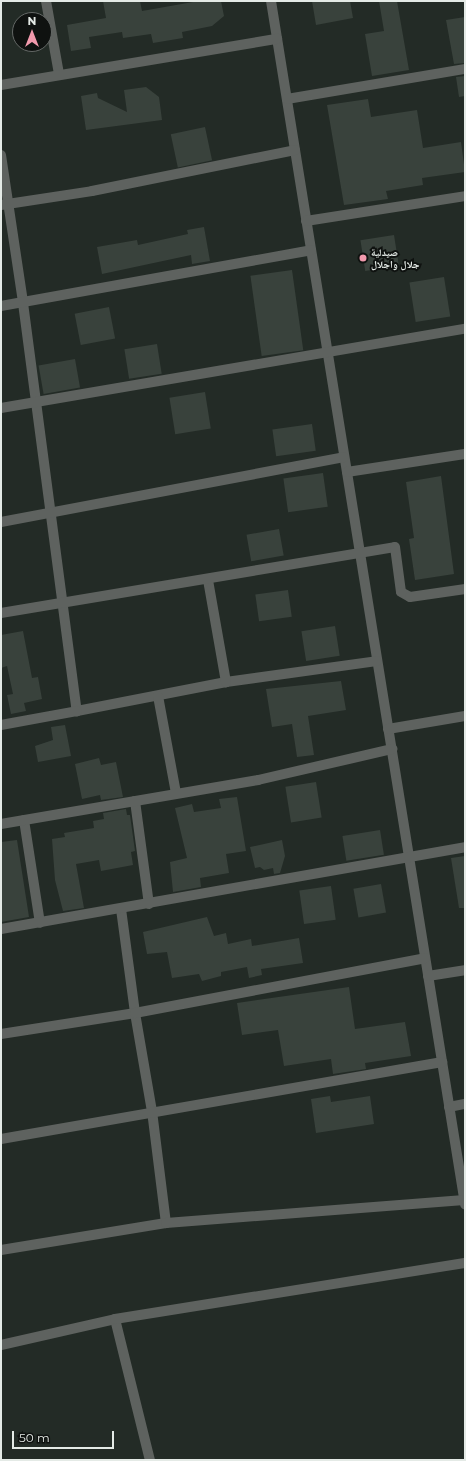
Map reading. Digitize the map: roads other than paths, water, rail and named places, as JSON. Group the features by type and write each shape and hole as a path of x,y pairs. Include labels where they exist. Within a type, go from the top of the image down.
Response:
{"street":[{"path":"46,1 59,74"},
{"path":"271,1 465,1204"},
{"path":"1,85 59,74 277,39"},
{"path":"287,99 465,69"},
{"path":"5,204 92,191 295,150"},
{"path":"1,155 5,204 23,303 77,711"},
{"path":"306,221 465,196"},
{"path":"1,306 311,250"},
{"path":"1,408 465,329"},
{"path":"347,472 465,454"},
{"path":"1,522 344,457"},
{"path":"1,613 208,580 395,547 401,592 410,597 465,589"},
{"path":"208,580 226,682"},
{"path":"1,725 226,682 377,661"},
{"path":"158,696 176,793"},
{"path":"388,729 465,716"},
{"path":"1,824 258,780 392,749"},
{"path":"135,801 149,904"},
{"path":"24,820 40,923"},
{"path":"1,929 465,847"},
{"path":"121,909 135,1014 152,1111 166,1223"},
{"path":"1,1034 135,1014 425,958"},
{"path":"428,976 465,970"},
{"path":"1,1139 152,1111 442,1062"},
{"path":"449,1107 465,1104"},
{"path":"1,1250 166,1223 464,1200"},
{"path":"1,1345 115,1319 465,1263"},
{"path":"115,1319 150,1460"}],"place":[{"name":"صيدلية جلال واجلال","path":"363,258"}]}
